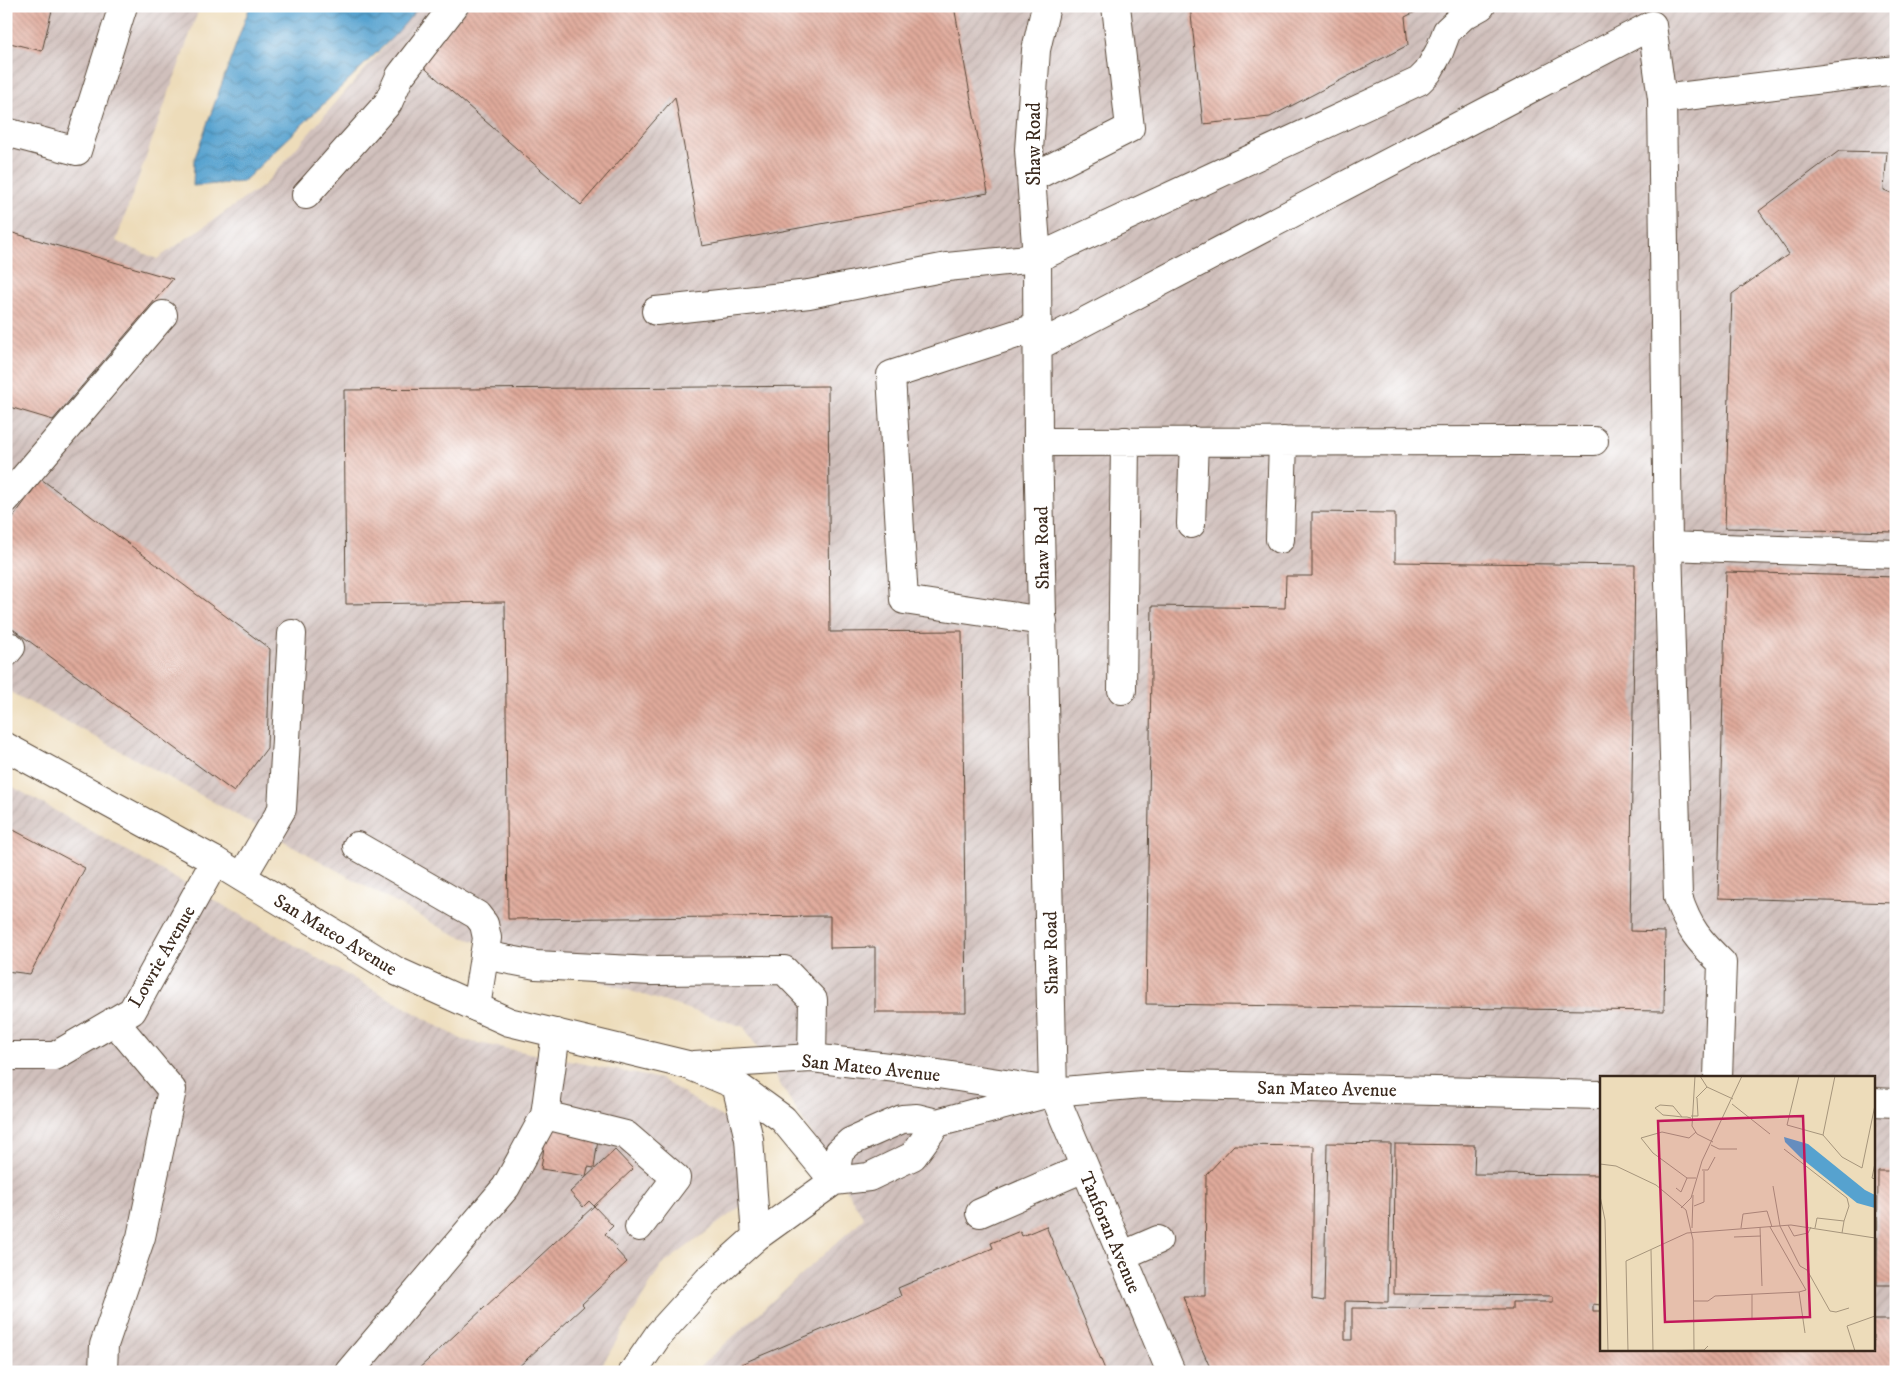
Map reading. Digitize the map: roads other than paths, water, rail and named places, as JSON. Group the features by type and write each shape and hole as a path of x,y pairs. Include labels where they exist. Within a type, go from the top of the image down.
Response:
{"main road":[{"path":"6,132 77,151 123,6"},
{"path":"306,195 388,103 400,76 454,6"},
{"name":"Shaw Road","path":"1046,6 1036,50 1030,150 1037,258 1038,442 1053,1092"},
{"path":"1031,178 1130,128 1116,6"},
{"path":"656,310 808,294 947,267 1037,258 1419,81 1428,72 1439,52 1447,31 1462,16 1481,6"},
{"path":"1043,621 904,600 891,375 1038,336 1652,25 1662,99 1668,546 1678,897 1685,919 1697,937 1722,963 1718,1076"},
{"path":"1662,99 1896,70"},
{"path":"6,500 163,315"},
{"path":"1191,524 1194,441"},
{"path":"1280,538 1283,441"},
{"path":"1038,442 1594,441"},
{"path":"1122,690 1125,442"},
{"path":"1668,546 1896,554"},
{"path":"242,878 282,809 292,634"},
{"name":"San Mateo Avenue","path":"6,748 215,861 396,971 509,1022 688,1065 736,1085 783,1119 834,1181"},
{"path":"357,846 477,915 484,924 487,938 476,1007"},
{"name":"Lowrie Avenue","path":"6,1056 55,1056 132,1011 215,861"},
{"path":"484,954 536,965 652,971 784,970 813,1000 812,1058"},
{"path":"103,1372 104,1344 141,1237 172,1090 114,1021"},
{"path":"349,1372 506,1187 545,1114 556,1033"},
{"name":"San Mateo Avenue","path":"688,1065 812,1058 905,1069 1053,1092"},
{"name":"San Mateo Avenue","path":"834,1181 839,1152 850,1142 902,1119 917,1118 937,1123 1053,1092 1142,1084 1600,1095"},
{"path":"736,1085 749,1139 756,1236"},
{"name":"Tanforan Avenue","path":"1053,1092 1171,1372"},
{"path":"1874,1102 1896,1103"},
{"path":"545,1114 626,1135 676,1178 639,1227"},
{"path":"633,1372 659,1334 708,1280 756,1236 834,1181 869,1176 913,1156 937,1123"},
{"path":"980,1213 1084,1168"},
{"path":"1121,1256 1158,1240"}],"water":[{"path":"250,6 420,6 396,34 243,182 193,186 194,160"}]}
